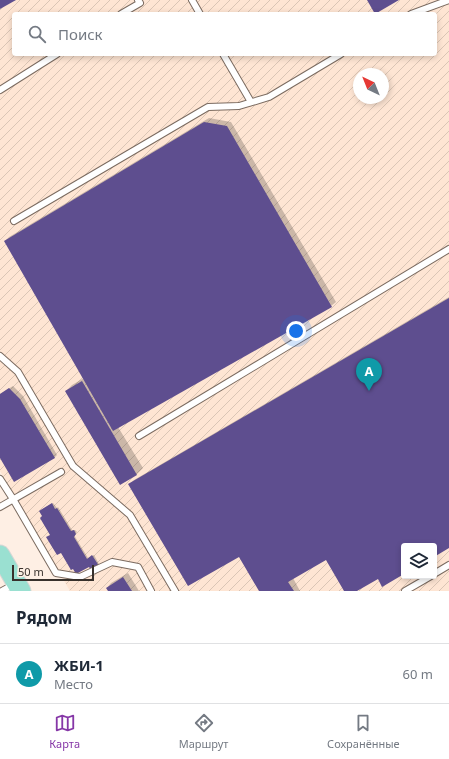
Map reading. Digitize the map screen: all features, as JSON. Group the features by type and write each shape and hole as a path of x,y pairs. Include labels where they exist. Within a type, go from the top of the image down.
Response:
{"main road":[{"path":"0,555 13,588"}],"lane":[{"path":"192,0 199,12"},
{"path":"124,12 140,1"},
{"path":"417,12 447,1 449,8"},
{"path":"0,90 54,56"},
{"path":"224,56 251,102"},
{"path":"14,221 208,107 239,106 269,97 339,56"},
{"path":"139,436 449,249"},
{"path":"0,356 18,372 73,466 130,514 175,591"},
{"path":"0,507 61,472"},
{"path":"0,479 56,573 80,577 112,562 118,563 138,567 151,591"},
{"path":"437,572 449,566"},
{"path":"405,591 426,579"}],"shaded area":[{"path":"0,0 449,0 449,591 70,591 0,471"}],"building":[{"path":"0,0 16,0 0,9"},
{"path":"367,0 399,0 378,12 374,12"},
{"path":"204,122 227,126 332,307 113,431 4,241"},
{"path":"449,298 449,548 437,555 437,543 401,543 401,576 382,587 378,579 357,591 344,591 326,560 288,582 294,591 259,591 239,557 188,586 128,484"},
{"path":"82,381 137,475 120,485 65,391"},
{"path":"9,388 20,399 55,458 14,482 0,458 0,394"},
{"path":"52,503 55,509 57,508 71,531 74,530 76,534 74,537 87,559 92,555 99,566 91,570 89,567 76,574 73,569 71,570 61,553 57,555 46,537 50,535 40,518 42,516 39,511"},
{"path":"123,577 132,591 108,591 106,588"}],"place":[{"name":"ЖБИ-1","path":"369,391"}]}
